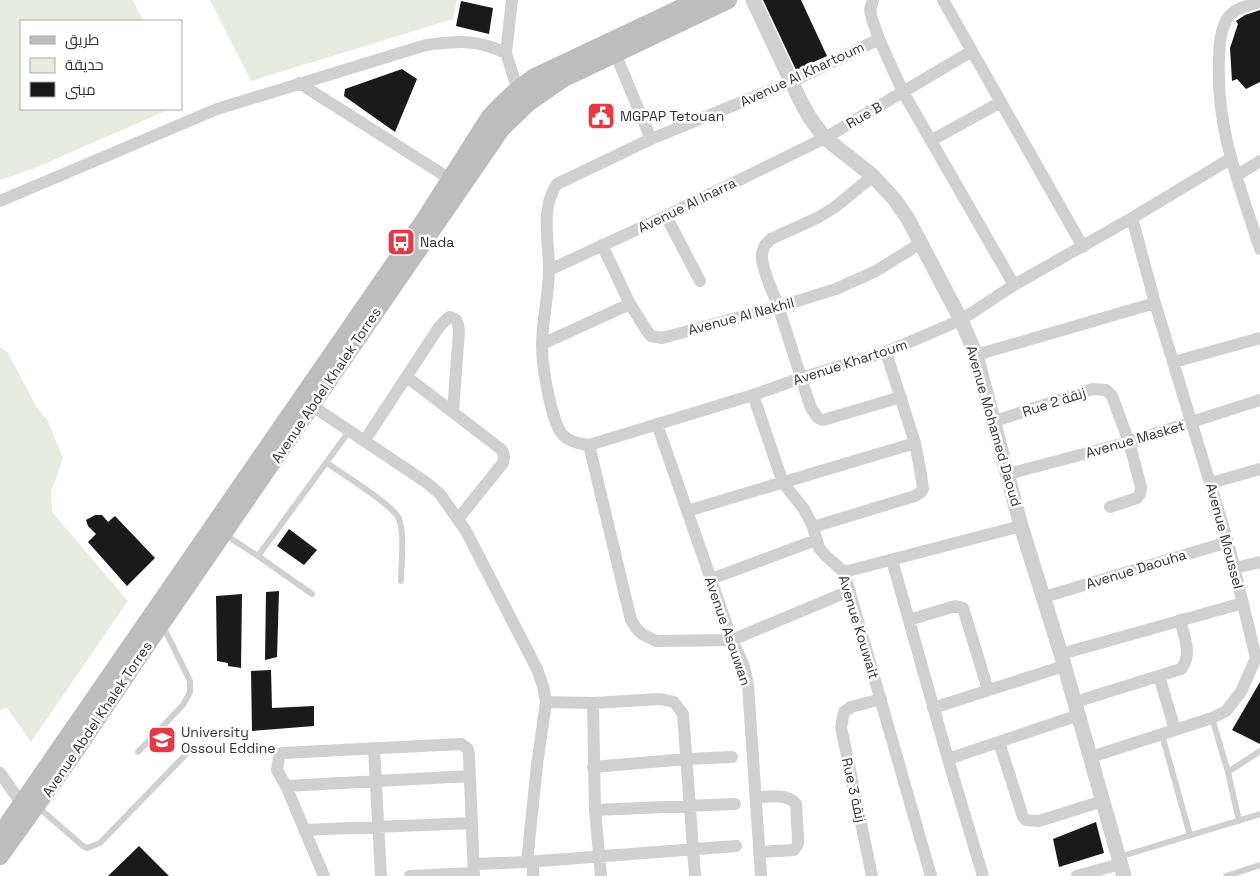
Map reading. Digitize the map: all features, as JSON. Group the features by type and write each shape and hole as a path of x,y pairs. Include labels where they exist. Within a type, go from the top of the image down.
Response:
{"main road":[{"name":"Avenue Abdel Khalek Torres","path":"307,402 489,118 500,105 533,78 698,0"},
{"name":"Avenue Abdel Khalek Torres","path":"0,856 30,805 218,530 502,128 524,107 564,78 728,0"},
{"name":"Avenue Abdel Khalek Torres","path":"0,835 30,805 162,623 218,530"}],"street":[{"path":"512,0 506,53 524,107"},
{"name":"Avenue Mohamed Daoud","path":"753,0 810,118 825,138 873,176 904,213 961,320 976,355 1021,526 1063,660 1121,866"},
{"path":"873,0 870,10 872,19 903,92 1014,285"},
{"path":"943,0 1083,247"},
{"path":"1260,2 1237,9 1227,18 1222,33 1219,61 1221,116 1230,160 1257,225 1260,249"},
{"name":"Avenue Al Khartoum","path":"549,270 546,206 557,184 651,139 791,82 879,38"},
{"path":"0,201 217,109 426,45 450,42 476,42 506,53"},
{"name":"Rue B","path":"825,138 972,51"},
{"path":"615,53 651,139"},
{"path":"299,83 450,179"},
{"path":"932,140 1001,102"},
{"name":"Avenue Al Inarra","path":"549,270 666,216 825,138"},
{"name":"Avenue Khartoum","path":"589,445 886,352 961,320 1014,285 1083,247 1230,160"},
{"path":"1236,176 1260,161"},
{"path":"873,176 836,207 771,239 762,250 762,258 767,278 814,414 823,420 901,397"},
{"path":"666,216 700,280"},
{"name":"Avenue Moussel","path":"1091,757 1212,718 1226,710 1241,692 1258,658 1228,542 1155,303 1132,218"},
{"name":"Avenue Al Nakhil","path":"602,246 630,304 651,336 662,338 778,307 836,289 876,271 921,243"},
{"path":"549,270 542,344 543,370 557,428 567,439 575,444 589,445 631,620 636,628 642,634 656,641 732,640 849,591"},
{"path":"976,355 1155,303"},
{"path":"542,344 630,304"},
{"path":"365,440 439,327 449,317 454,317 457,321 459,331 453,411"},
{"path":"1174,362 1260,338"},
{"path":"813,527 915,496 921,492 923,484 915,443 886,352"},
{"path":"408,377 502,450 503,463 458,519"},
{"name":"Rue 2 زنقة","path":"994,421 1093,389 1106,390 1112,396 1128,442"},
{"name":"Avenue Kouwait","path":"753,395 783,482 804,509 813,527 816,540 826,556 844,572 931,876"},
{"name":"Avenue Masket","path":"1008,474 1128,442 1260,400"},
{"path":"307,402 365,440 440,494 466,531 537,670 546,702 537,765 530,862 533,876"},
{"name":"Avenue Asouwan","path":"657,424 732,640 744,666 748,685 761,876"},
{"path":"1110,507 1137,498 1140,494 1141,487 1128,442"},
{"path":"687,511 915,443"},
{"path":"1211,483 1260,469"},
{"path":"844,572 1021,526"},
{"path":"711,579 816,540"},
{"name":"Avenue Daouha","path":"1044,597 1228,542"},
{"path":"892,560 933,708 983,876"},
{"path":"1235,568 1260,562"},
{"path":"933,708 988,690 1063,660 1180,620 1243,603"},
{"path":"909,620 955,606 963,608 988,690"},
{"path":"948,759 999,742 1077,708 1181,669 1186,664 1188,650 1180,620"},
{"path":"1159,676 1175,730"},
{"path":"546,702 593,703 660,699 674,702 683,714 695,876"},
{"name":"Rue 3 زنقة","path":"872,876 841,727 844,712 851,707 881,699"},
{"path":"593,703 593,767 601,876"},
{"path":"999,742 1023,817 1026,820 1039,821 1103,800"},
{"path":"324,876 286,786 277,770 279,757 282,753 461,744 468,749 474,871"},
{"path":"374,748 381,876"},
{"path":"593,767 732,757"},
{"path":"0,772 30,805"},
{"path":"286,786 470,776"},
{"path":"757,797 787,797 796,804 798,839 798,844 794,850 760,852"},
{"path":"595,810 736,804"},
{"path":"304,830 472,823"},
{"path":"410,876 474,871 530,862 736,846"},
{"path":"1076,876 1121,866"}],"lane":[{"path":"258,556 350,430"},
{"path":"326,463 386,504 399,517 402,529 401,581"},
{"path":"218,530 312,594"},
{"path":"138,752 183,705 190,692 190,680 162,623"},
{"path":"1212,718 1228,772 1239,821"},
{"path":"1162,735 1190,835"},
{"path":"30,805 83,846 87,848 92,847 100,843 190,750"},
{"path":"1228,772 1260,751"},
{"path":"1121,866 1190,835 1260,814"},
{"path":"1226,876 1260,865"}],"green space":[{"path":"0,0 133,0 143,20 20,20 20,110 168,110 35,168 0,180"},
{"path":"210,0 457,0 453,19 251,81"},
{"path":"0,347 8,353 36,406 48,421 63,459 51,492 52,512 128,601 31,742 7,708 0,710"}],"building":[{"path":"763,0 801,0 827,56 796,70"},
{"path":"461,1 493,8 489,34 456,26"},
{"path":"1260,10 1260,82 1246,89 1237,79 1232,81 1230,48 1238,24 1236,21 1245,15"},
{"path":"402,69 417,79 395,132 344,96 345,89"},
{"path":"95,515 102,515 108,522 115,516 155,558 127,586 88,542 96,534 88,526 86,520"},
{"path":"289,529 317,550 304,565 277,546"},
{"path":"279,591 277,657 265,660 266,592"},
{"path":"242,594 241,668 228,666 228,663 217,661 216,596"},
{"path":"271,670 272,708 314,706 314,726 252,731 251,671"},
{"path":"1260,682 1260,744 1232,730"},
{"path":"1096,822 1104,853 1059,867 1053,839"},
{"path":"139,846 169,876 108,876"}],"place":[{"name":"MGPAP Tetouan","path":"601,116"},
{"name":"Nada","path":"401,242"},
{"name":"University Ossoul Eddine","path":"162,740"}]}
